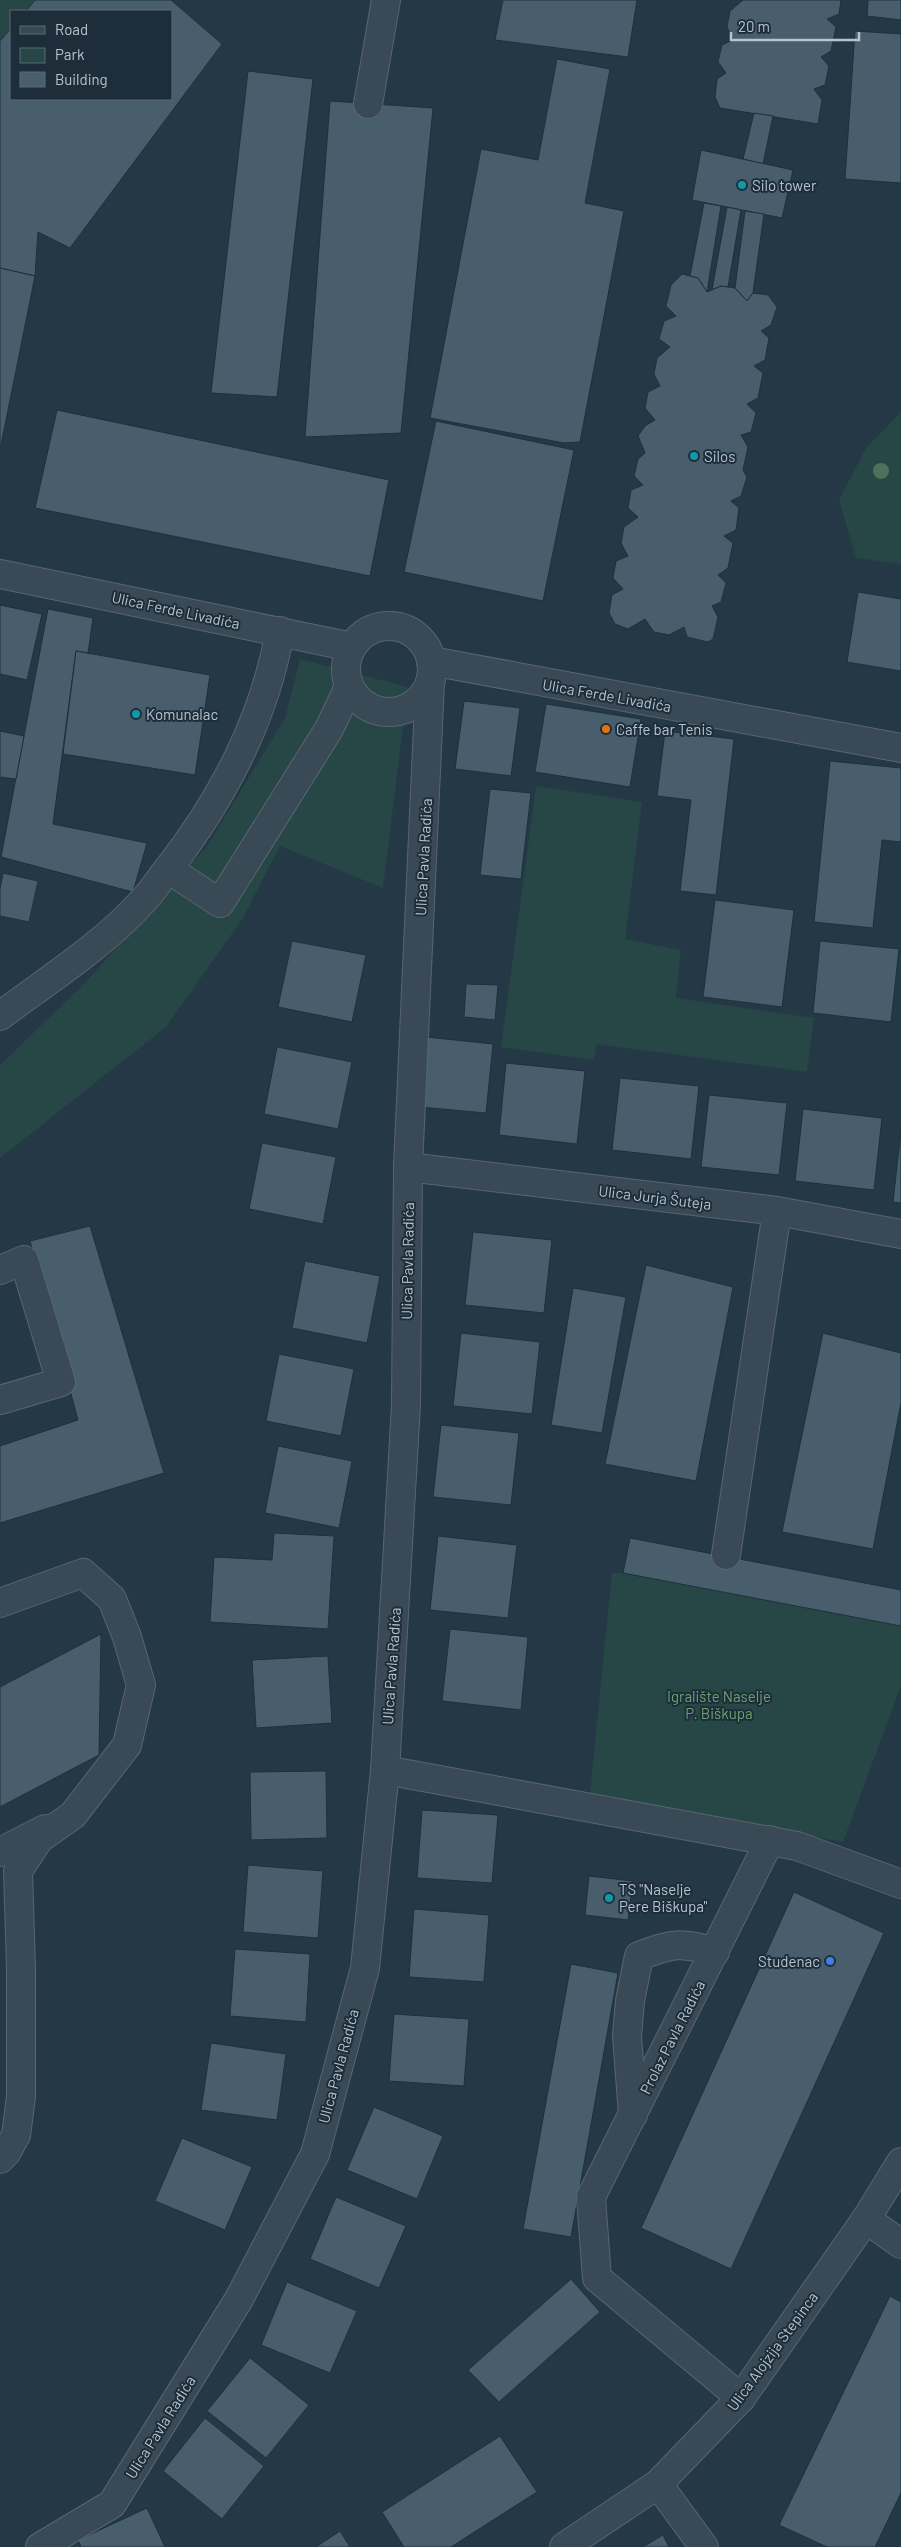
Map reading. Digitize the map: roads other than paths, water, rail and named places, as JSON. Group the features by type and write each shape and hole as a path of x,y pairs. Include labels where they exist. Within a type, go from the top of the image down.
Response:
{"street":[{"path":"368,104 386,0"},
{"name":"Ulica Ferde Livadića","path":"0,574 352,647"},
{"path":"381,626 394,626 409,630 421,640 429,652 431,671 423,695 412,706 398,712 383,712 370,708 358,700 349,686 345,664 357,638 368,630 381,626"},
{"path":"0,1016 102,939 143,902 204,820 241,750 266,693 280,631"},
{"name":"Ulica Ferde Livadića","path":"431,671 901,748"},
{"name":"Ulica Pavla Radića","path":"40,2547 112,2504 239,2300 314,2154 365,1968 385,1770 406,1405 408,1168 431,671"},
{"path":"168,869 220,903 329,729 349,686"},
{"name":"Ulica Jurja Šuteja","path":"408,1168 777,1211 901,1234"},
{"path":"726,1555 777,1211"},
{"path":"0,1270 24,1260 61,1382 0,1400"},
{"path":"0,1604 83,1573 112,1599 127,1637 141,1685 127,1745 72,1815 39,1839 18,1871 21,1977 21,2097 16,2135 6,2154 0,2158"},
{"path":"385,1770 770,1840 797,1846 901,1884"},
{"path":"0,1852 72,1815"},
{"name":"Prolaz Pavla Radića","path":"741,2398 597,2278 591,2197 770,1840"},
{"path":"633,2115 627,2036 630,2002 638,1956 672,1944 698,1946 715,1952"},
{"name":"Ulica Alojzija Stepinca","path":"564,2547 658,2484 741,2398 866,2219 901,2162"},
{"path":"866,2219 901,2244"},
{"path":"658,2484 704,2547"}],"place":[{"name":"Silo tower","path":"742,185"},
{"name":"Silos","path":"694,456"},
{"name":"Komunalac","path":"136,714"},
{"name":"Caffe bar Tenis","path":"606,729"},
{"name":"TS \"Naselje Pere Biškupa\"","path":"609,1898"},
{"name":"Studenac","path":"830,1961"}],"park label":[{"name":"Igralište Naselje P. Biškupa","path":"719,1704"}]}
